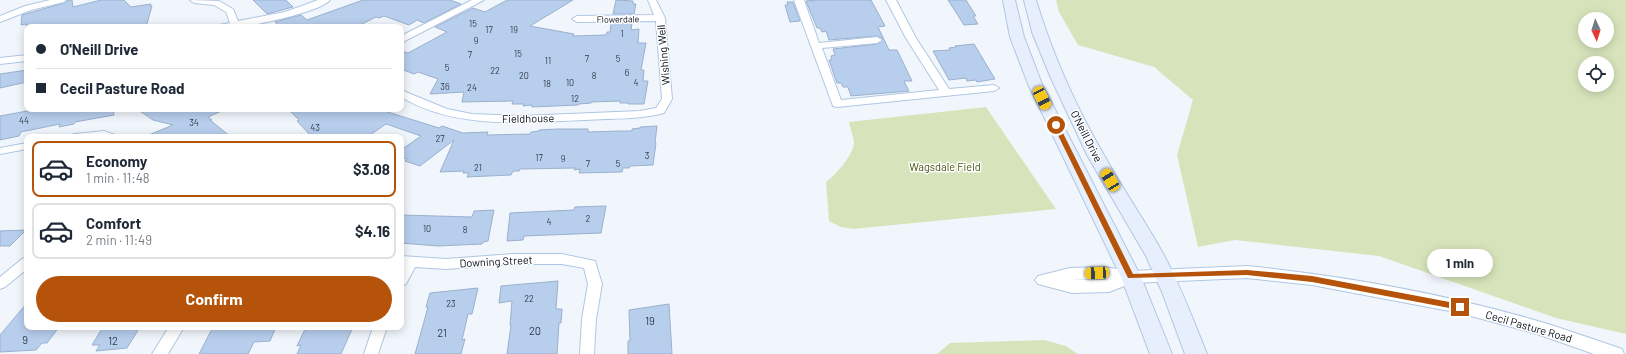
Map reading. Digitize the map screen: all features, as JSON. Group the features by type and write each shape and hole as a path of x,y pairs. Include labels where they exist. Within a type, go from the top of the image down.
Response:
{"main road":[{"name":"O'Neill Drive","path":"1009,0 1017,37 1035,84 1131,277 1161,354"},
{"name":"O'Neill Drive","path":"1030,0 1039,32 1057,76 1095,155 1155,256 1172,292 1196,354"}],"street":[{"path":"0,19 28,8 61,0"},
{"path":"194,0 216,3 230,11 235,24"},
{"path":"239,24 305,9 326,0"},
{"path":"404,38 479,0"},
{"name":"Wishing Well","path":"652,0 660,18 667,99 660,111"},
{"path":"799,0 837,104 994,88"},
{"path":"892,0 912,38 946,93"},
{"name":"Flowerdale","path":"577,19 660,18"},
{"path":"815,46 877,40"},
{"path":"0,61 24,58"},
{"name":"Fieldhouse","path":"404,95 413,100 444,112 472,117 520,119 640,114 660,111"},
{"path":"90,134 104,134"},
{"path":"0,151 24,147"},
{"name":"Downing Street","path":"406,261 446,264 513,259 555,259 590,264 595,284 589,319 587,354"},
{"path":"0,284 24,264"},
{"name":"Cecil Pasture Road","path":"1131,277 1247,272 1312,279 1460,307 1540,328 1615,354"},
{"path":"160,354 175,330"},
{"path":"372,354 379,330"}],"green space":[{"path":"1056,0 1626,0 1626,334 1556,318 1379,256 1235,240 1198,247 1177,155 1193,100 1154,67 1078,45 1059,12"},
{"name":"Wagsdale Field","path":"986,107 1056,209 853,229 841,227 829,221 826,182 843,165 853,149 854,141 849,122"},
{"path":"1044,340 1066,346 1078,354 937,354 950,343"}],"building":[{"path":"68,0 72,0 73,7 101,0 124,0 131,7 151,4 150,6 152,6 147,24 21,25 22,15 64,3"},
{"path":"253,0 286,0 293,7 267,14"},
{"path":"363,0 450,0 461,4 424,23 417,20 409,25 384,16 379,18 376,17 362,24 277,24 275,22 301,15 307,20"},
{"path":"507,0 573,0 530,26 574,34 573,36 606,35 607,32 610,32 611,23 632,23 631,30 639,29 638,43 646,43 641,70 644,70 643,81 648,81 644,104 620,103 620,101 532,107 532,105 523,106 524,104 512,104 513,101 462,102 464,92 430,94 438,79 418,72 414,74 404,70 404,52 408,53 447,32 435,27 473,8 485,12"},
{"path":"616,0 633,1 633,4 636,4 634,14 613,14"},
{"path":"871,0 885,26 878,27 889,50 897,50 912,81 904,81 909,91 851,96 848,87 843,87 841,83 837,83 829,60 832,60 831,56 835,55 833,49 877,44 883,39 877,36 829,40 826,31 822,32 820,28 817,28 806,1"},
{"path":"948,0 966,0 976,16 973,16 978,24 964,25"},
{"path":"787,2 793,2 800,21 790,22 785,5 788,5"},
{"path":"974,44 995,79 977,82 976,80 967,81 966,78 949,80 933,51 950,50 949,48 956,47 955,46"},
{"path":"24,70 24,83 0,88 0,74"},
{"path":"24,112 114,112 114,115 75,122 74,124 59,127 60,124 21,132 19,136 0,140 0,116"},
{"path":"141,112 219,112 208,117 227,134 151,134 173,125 153,120"},
{"path":"291,112 388,112 439,128 442,126 463,133 488,132 487,135 530,134 531,132 539,130 557,129 588,129 588,132 632,131 632,129 640,127 657,126 653,165 630,166 629,168 623,168 622,172 579,173 580,169 574,170 575,168 520,169 519,171 513,171 511,175 467,177 469,173 463,173 464,171 440,172 454,140 420,166 405,161 407,159 404,158 404,148 421,136 386,124 371,134 309,134 297,121 299,120"},
{"path":"606,206 601,233 524,236 523,240 507,241 510,213 574,210 575,207"},
{"path":"494,210 488,241 483,242 482,244 438,246 404,243 404,215 472,217 474,211"},
{"path":"24,230 24,232 10,246 0,246 0,231"},
{"path":"558,281 556,309 562,309 561,323 559,323 557,354 507,354 511,325 512,301 499,303 501,286"},
{"path":"478,288 472,314 468,314 462,340 465,339 461,354 415,354 428,307 426,307 430,293"},
{"path":"669,304 672,354 628,354 628,341 630,341 629,310"},
{"path":"24,307 24,330 57,330 47,343 42,343 36,350 0,352 0,335"},
{"path":"101,330 138,330 127,348 96,351 100,345 92,345"},
{"path":"211,330 275,330 270,341 254,342 248,354 199,354"},
{"path":"305,330 352,330 341,354 297,354 301,345 297,346"}],"route":[{"path":"1056,125 1131,277 1247,272 1312,279 1460,307"}]}
